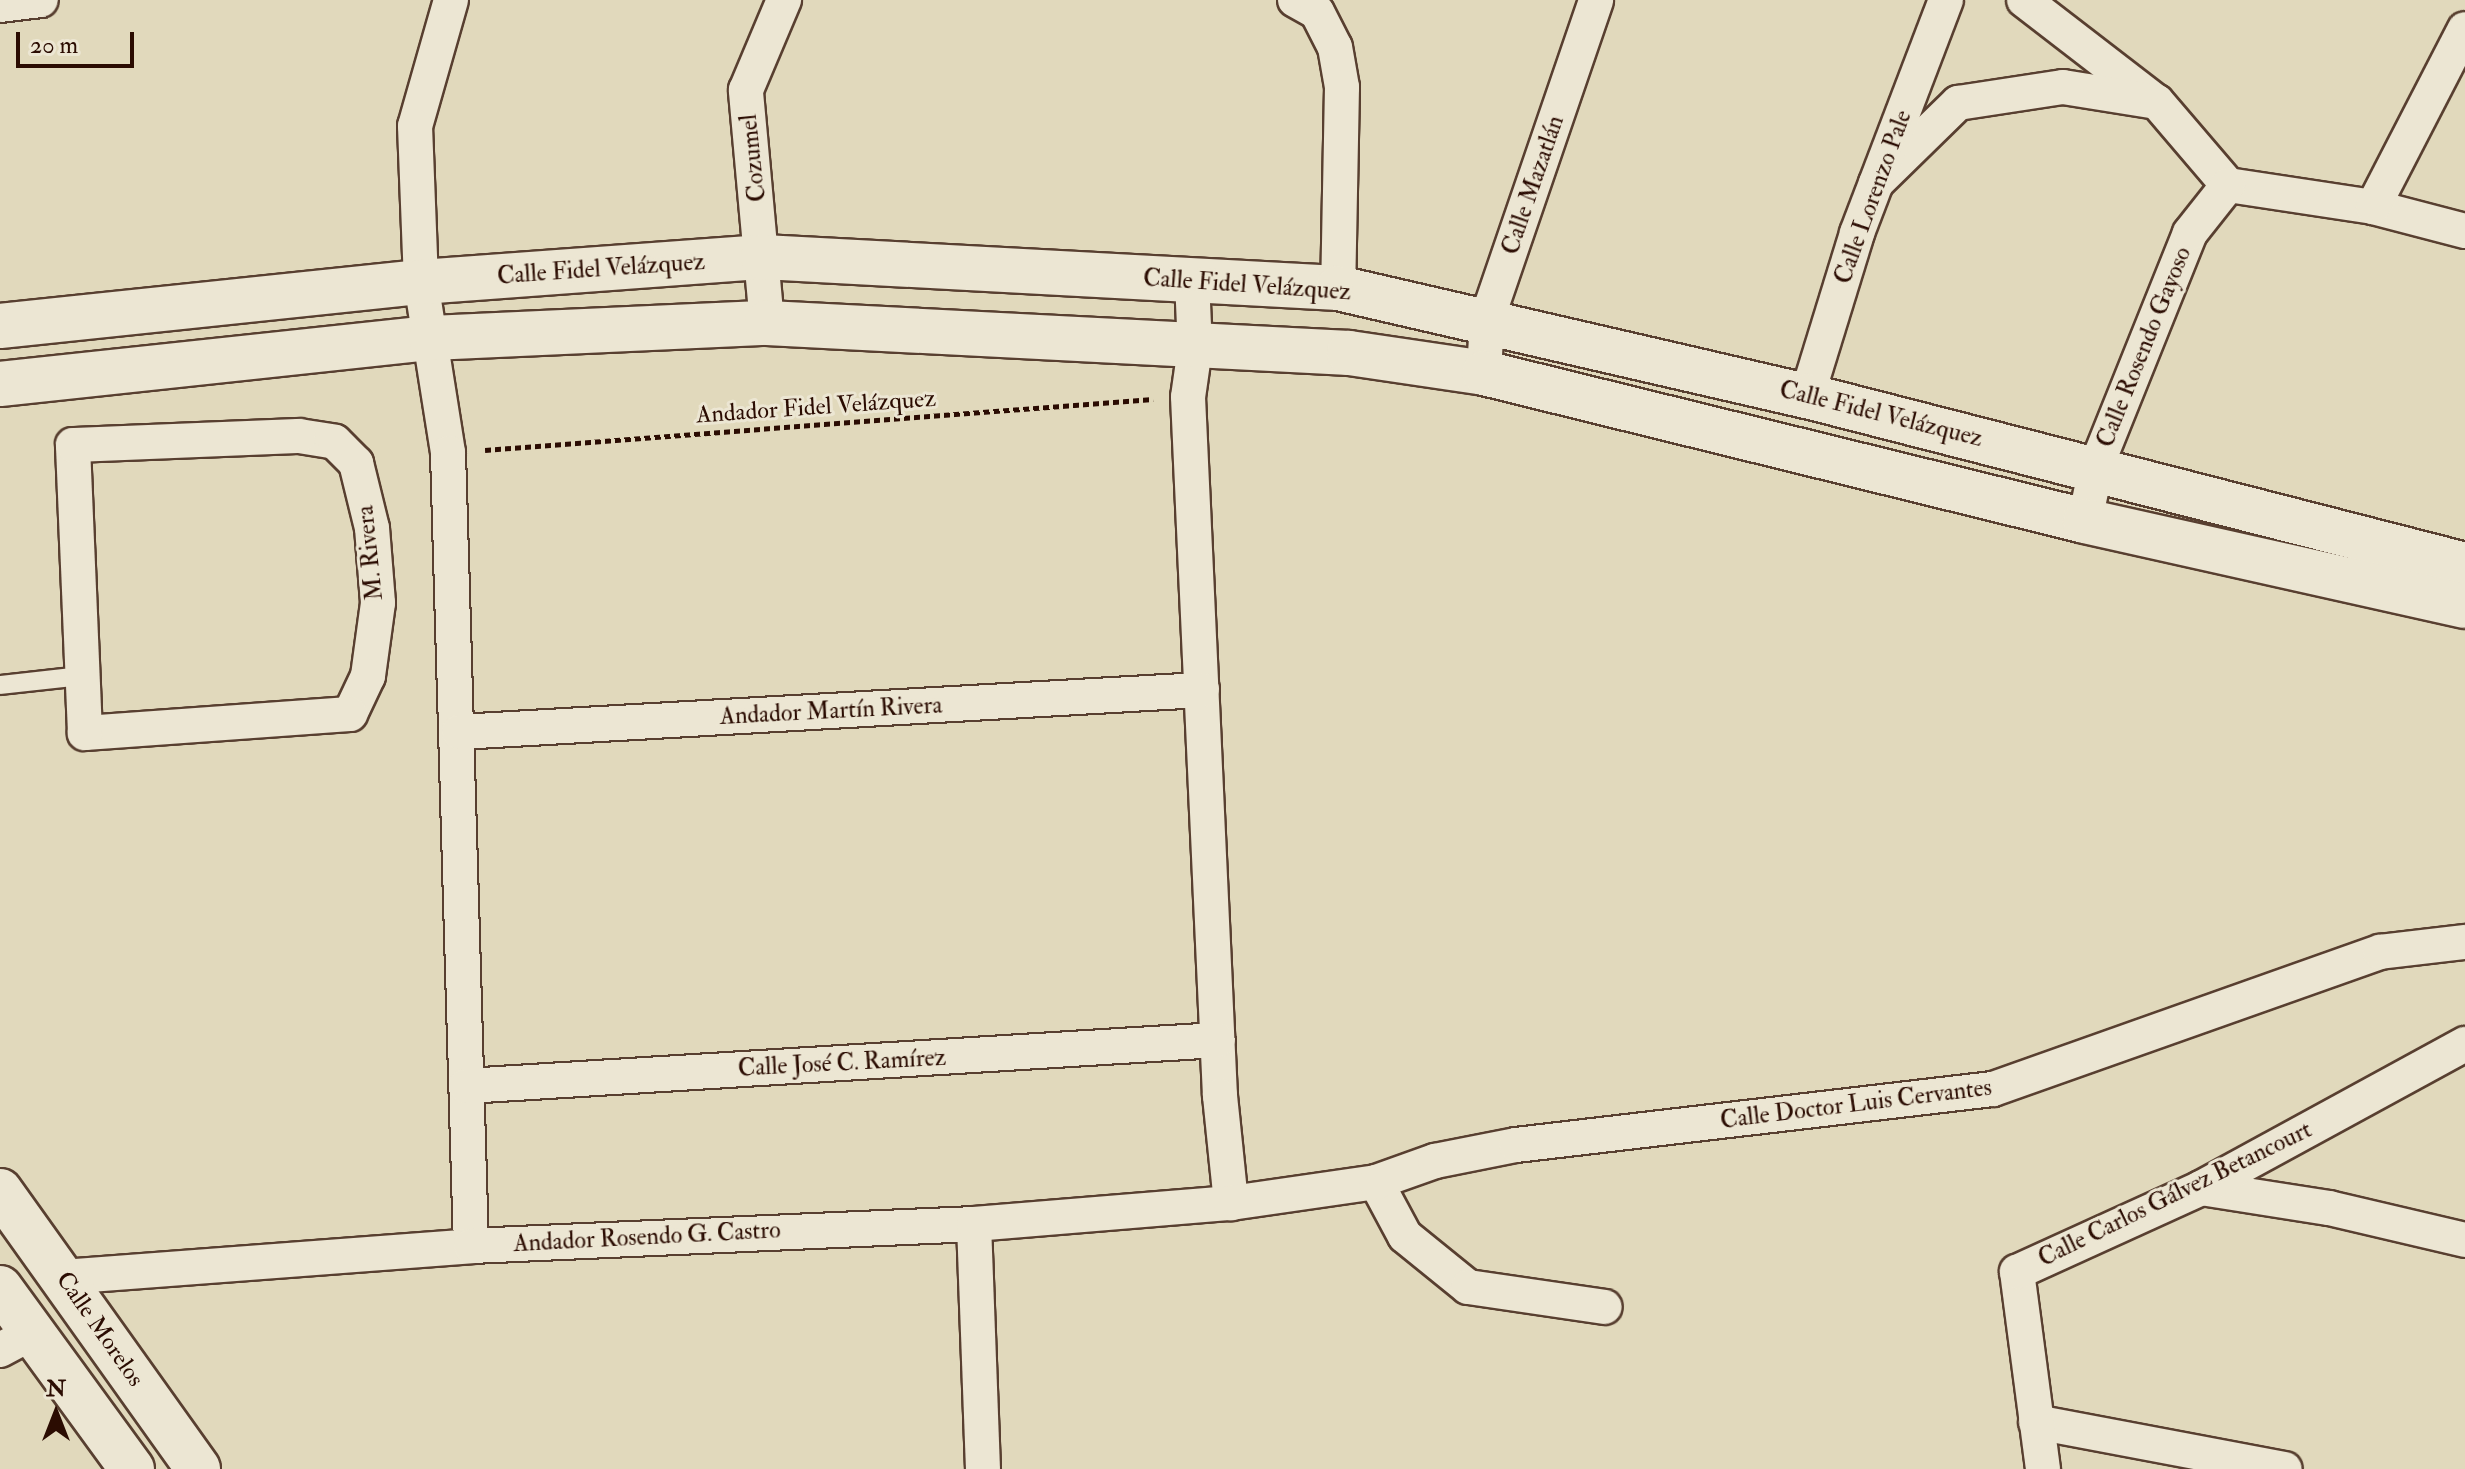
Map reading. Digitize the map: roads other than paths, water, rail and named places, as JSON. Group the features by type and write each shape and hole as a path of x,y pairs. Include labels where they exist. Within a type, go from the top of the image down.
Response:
{"street":[{"path":"0,5 41,0"},
{"path":"451,0 415,126 421,282 448,453 459,732 471,1246"},
{"name":"Cozumel","path":"767,323 746,90 784,0"},
{"path":"1295,0 1317,12 1335,47 1342,87 1338,288"},
{"name":"Calle Mazatlán","path":"1484,373 1487,319 1596,0"},
{"name":"Calle Lorenzo Pale","path":"1807,396 1876,183 1946,0"},
{"path":"2024,0 2157,102 2228,185 2373,207 2465,231"},
{"path":"2373,207 2465,29"},
{"path":"1876,183 1958,103 2063,87 2157,102"},
{"name":"Calle Rosendo Gayoso","path":"2085,521 2096,467 2190,233 2228,185"},
{"name":"Calle Fidel Velázquez","path":"0,326 421,282 763,257 1338,288 1487,319 2096,467 2465,565"},
{"path":"1192,280 1195,348 1188,397 1218,1040 1231,1203"},
{"path":"0,384 431,338 767,323 1195,348 1349,353 1484,373 2085,521 2465,606"},
{"name":"M. Rivera","path":"299,436 335,442 356,463 372,528 378,603 368,676 350,714 85,733 82,676 73,445 299,436"},
{"name":"Andador Martín Rivera","path":"459,732 1202,690"},
{"name":"Calle Doctor Luis Cervantes","path":"1231,1203 1376,1182 1435,1161 1516,1145 1993,1089 2380,952 2465,942"},
{"name":"Calle José C. Ramírez","path":"466,1086 1218,1040"},
{"name":"Calle Carlos Gálvez Betancourt","path":"2043,1469 2017,1272 2201,1188 2465,1044"},
{"path":"1376,1182 1405,1236 1468,1287 1605,1307"},
{"path":"2201,1188 2329,1208 2465,1240"},
{"name":"Calle Morelos","path":"0,1191 198,1469"},
{"name":"Andador Rosendo G. Castro","path":"63,1277 471,1246 974,1224 1231,1203"},
{"path":"974,1224 983,1469"},
{"path":"0,1288 16,1341 132,1469"},
{"path":"2036,1422 2285,1469"}],"lane":[{"path":"0,685 82,676"}]}
